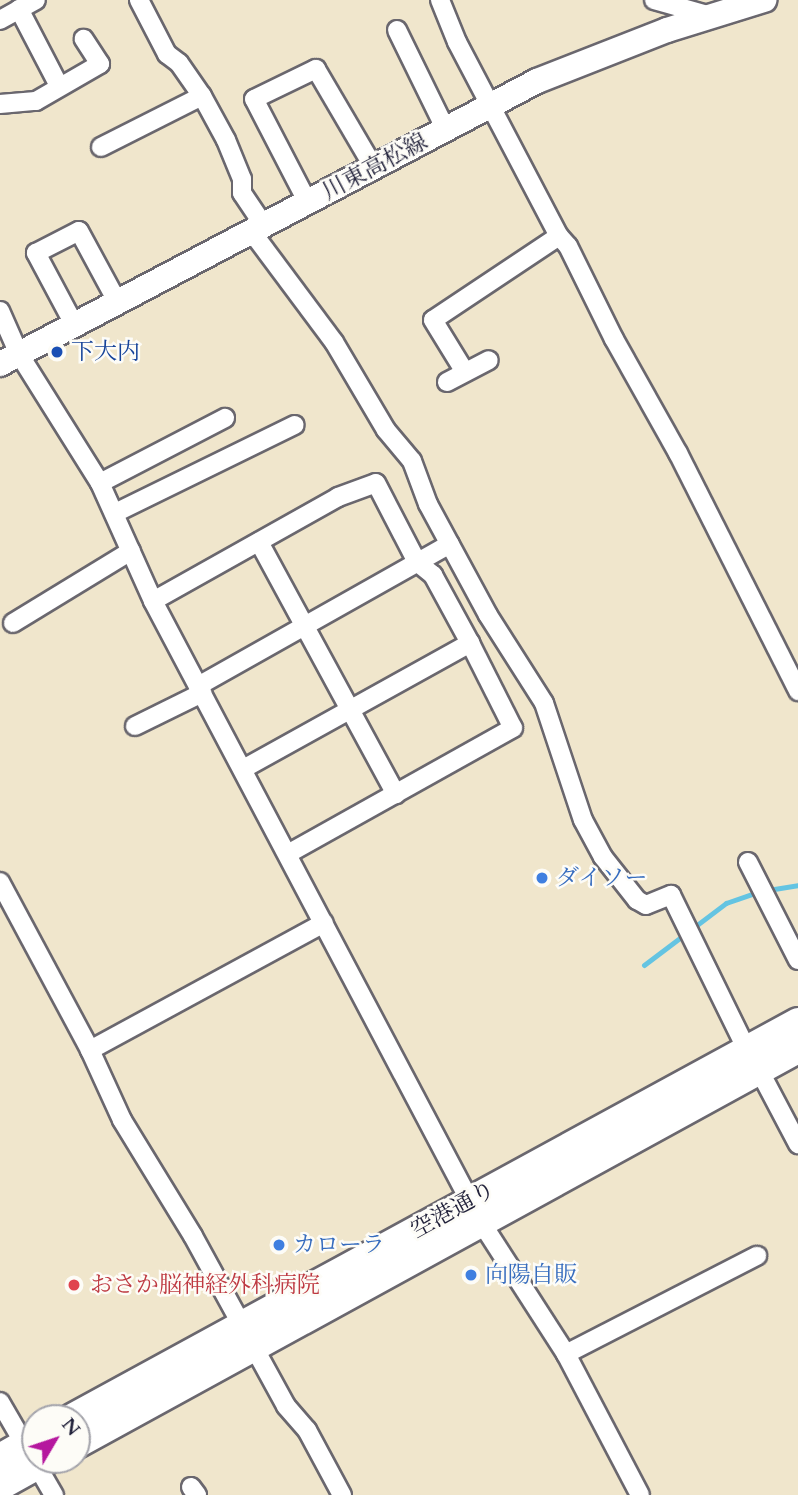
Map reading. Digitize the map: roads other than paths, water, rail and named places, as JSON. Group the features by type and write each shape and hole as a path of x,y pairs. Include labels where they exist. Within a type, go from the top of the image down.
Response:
{"highway":[{"name":"空港通り","path":"91,1435 249,1335 753,1060 798,1022"},
{"name":"空港通り","path":"753,1060 798,1049"},
{"name":"空港通り","path":"91,1409 249,1335"},
{"path":"0,1486 21,1461"}],"main road":[{"name":"川東高松線","path":"10,359 491,106 599,55 764,0"}],"street":[{"path":"36,0 9,11 59,86"},
{"path":"139,0 167,54 178,63 202,96 226,140 258,229 334,342 386,430 412,461 428,504 488,615 544,703 583,820 603,857 636,900 646,905 671,895 798,1144"},
{"path":"440,0 457,42 559,236 568,246 614,340 678,453 798,691"},
{"path":"654,0 711,16"},
{"path":"397,30 446,130"},
{"path":"0,104 36,101 100,64 84,39"},
{"path":"308,203 254,99 316,69 374,168"},
{"path":"101,147 202,96"},
{"path":"75,326 36,253 79,231 118,303"},
{"path":"465,372 433,320 559,236"},
{"path":"0,311 10,359 100,483 153,601 475,1211 566,1354 640,1495"},
{"path":"447,383 489,360"},
{"path":"100,483 225,418"},
{"path":"115,513 295,425"},
{"path":"153,601 338,497 376,483 418,562 433,575 470,643 513,728 288,854"},
{"path":"259,542 396,794"},
{"path":"135,726 450,544"},
{"path":"13,623 131,551"},
{"path":"243,769 470,643"},
{"path":"748,862 798,960"},
{"path":"0,882 90,1050 122,1120 249,1335 286,1406 307,1430 342,1495"},
{"path":"90,1050 324,923"},
{"path":"566,1354 757,1256"},
{"path":"0,1402 21,1440"},
{"path":"41,1474 54,1495"}],"waterway":[{"path":"768,890 798,885"},
{"path":"644,965 726,903 758,892"}],"place":[{"name":"下大内","path":"57,352"},
{"name":"ダイソー","path":"542,878"},
{"name":"カローラ","path":"279,1245"},
{"name":"向陽自販","path":"471,1275"},
{"name":"おさか脳神経外科病院","path":"74,1285"}]}
